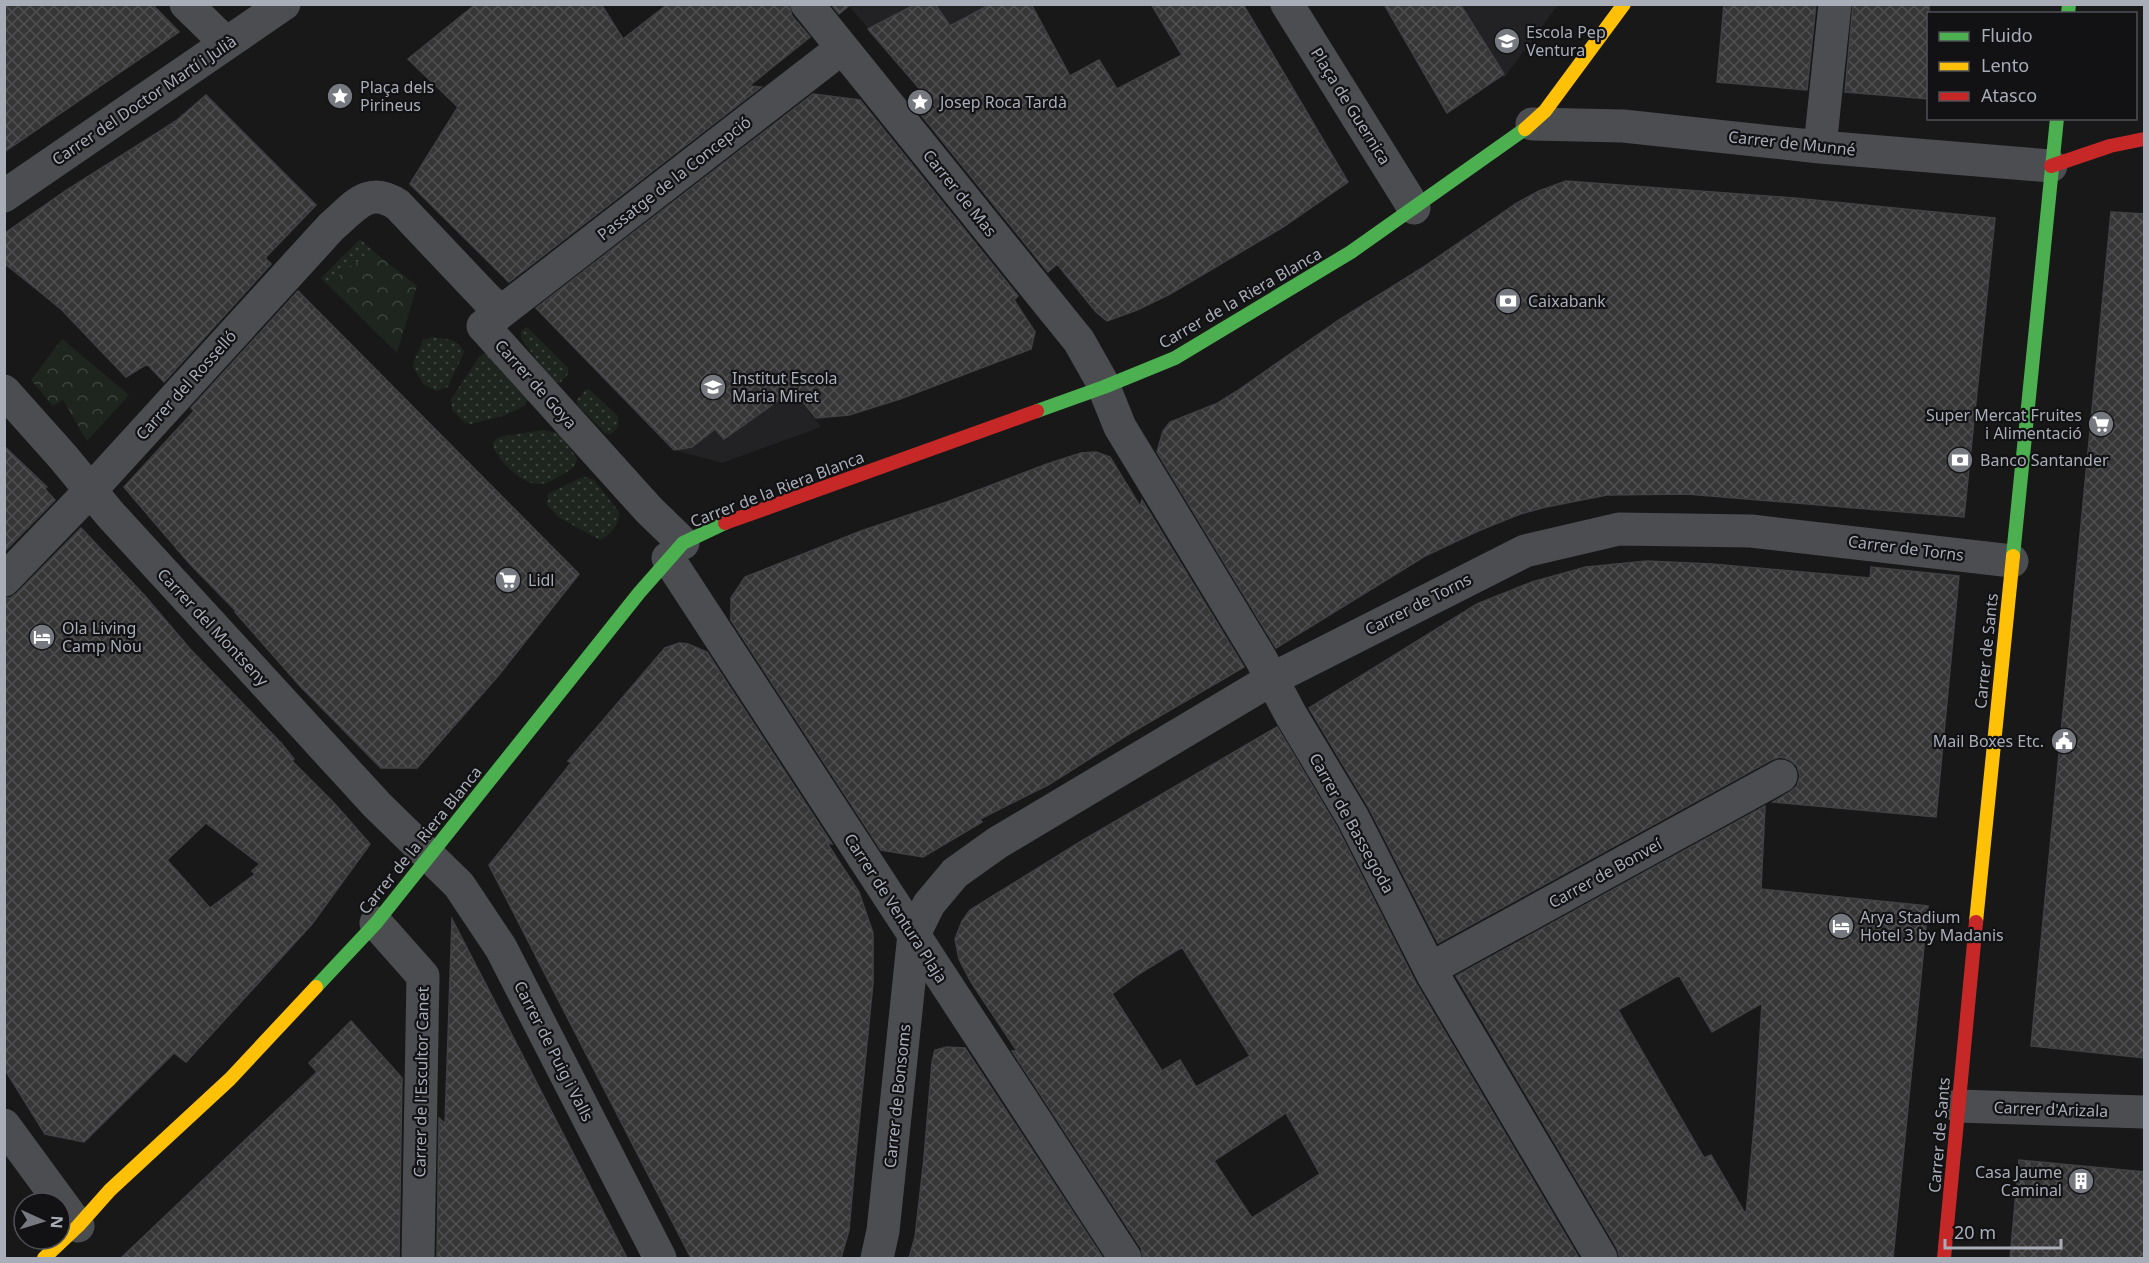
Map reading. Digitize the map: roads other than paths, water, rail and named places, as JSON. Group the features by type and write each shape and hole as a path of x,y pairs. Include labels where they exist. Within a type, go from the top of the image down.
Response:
{"street":[{"path":"186,4 226,43"},
{"name":"Carrer del Doctor Martí i Julià","path":"4,196 284,4"},
{"name":"Carrer de Mas","path":"807,4 1079,341 1104,387"},
{"name":"Plaça de Guernica","path":"1287,4 1414,208"},
{"name":"Carrer de la Riera Blanca","path":"44,1258 78,1226 110,1190 230,1079 376,923 675,550 724,524 1104,387 1175,358 1351,252 1532,124 1545,111 1624,4"},
{"path":"1820,147 1834,4"},
{"name":"Passatge de la Concepció","path":"506,308 842,48"},
{"name":"Carrer de Sants","path":"1944,1258 2057,120"},
{"name":"Carrer de Munné","path":"1532,124 1623,126 1820,147 2052,166"},
{"path":"2052,166 2110,146 2145,139"},
{"name":"Carrer del Rosselló","path":"4,579 90,491 331,227 359,202 371,196 390,200 398,205 486,299 492,304 506,308"},
{"name":"Carrer de Goya","path":"506,308 483,326 649,510 675,550"},
{"name":"Carrer de Bassegoda","path":"1104,387 1120,427 1353,818 1430,969 1601,1258"},
{"name":"Carrer del Montseny","path":"4,391 63,456 90,491 377,805 429,856"},
{"name":"Carrer de Torns","path":"914,934 929,903 955,873 997,843 1272,679 1525,550 1619,529 1751,531 2012,561"},
{"name":"Carrer de Ventura Plaja","path":"675,550 914,934 1125,1258"},
{"name":"Carrer de Bonveí","path":"1430,969 1781,776"},
{"name":"Carrer de Puig i Valls","path":"429,856 459,885 501,948 660,1258"},
{"name":"Carrer de l'Escultor Canet","path":"376,923 423,976 418,1258"},
{"name":"Carrer de Bonsoms","path":"877,1258 883,1231 914,934"},
{"name":"Carrer d'Arizala","path":"1958,1106 2145,1112"},
{"path":"4,1125 78,1226"}],"place":[{"name":"Escola Pep Ventura","path":"1507,41"},
{"name":"Plaça dels Pirineus","path":"340,96"},
{"name":"Josep Roca Tardà","path":"920,102"},
{"name":"Caixabank","path":"1508,301"},
{"name":"Institut Escola Maria Miret","path":"713,387"},
{"name":"Super Mercat Fruites i Alimentació","path":"2101,424"},
{"name":"Banco Santander","path":"1960,460"},
{"name":"Lidl","path":"508,580"},
{"name":"Ola Living Camp Nou","path":"42,637"},
{"name":"Mail Boxes Etc.","path":"2064,741"},
{"name":"Arya Stadium Hotel 3 by Madanis","path":"1841,926"},
{"name":"Casa Jaume Caminal","path":"2081,1181"}]}
